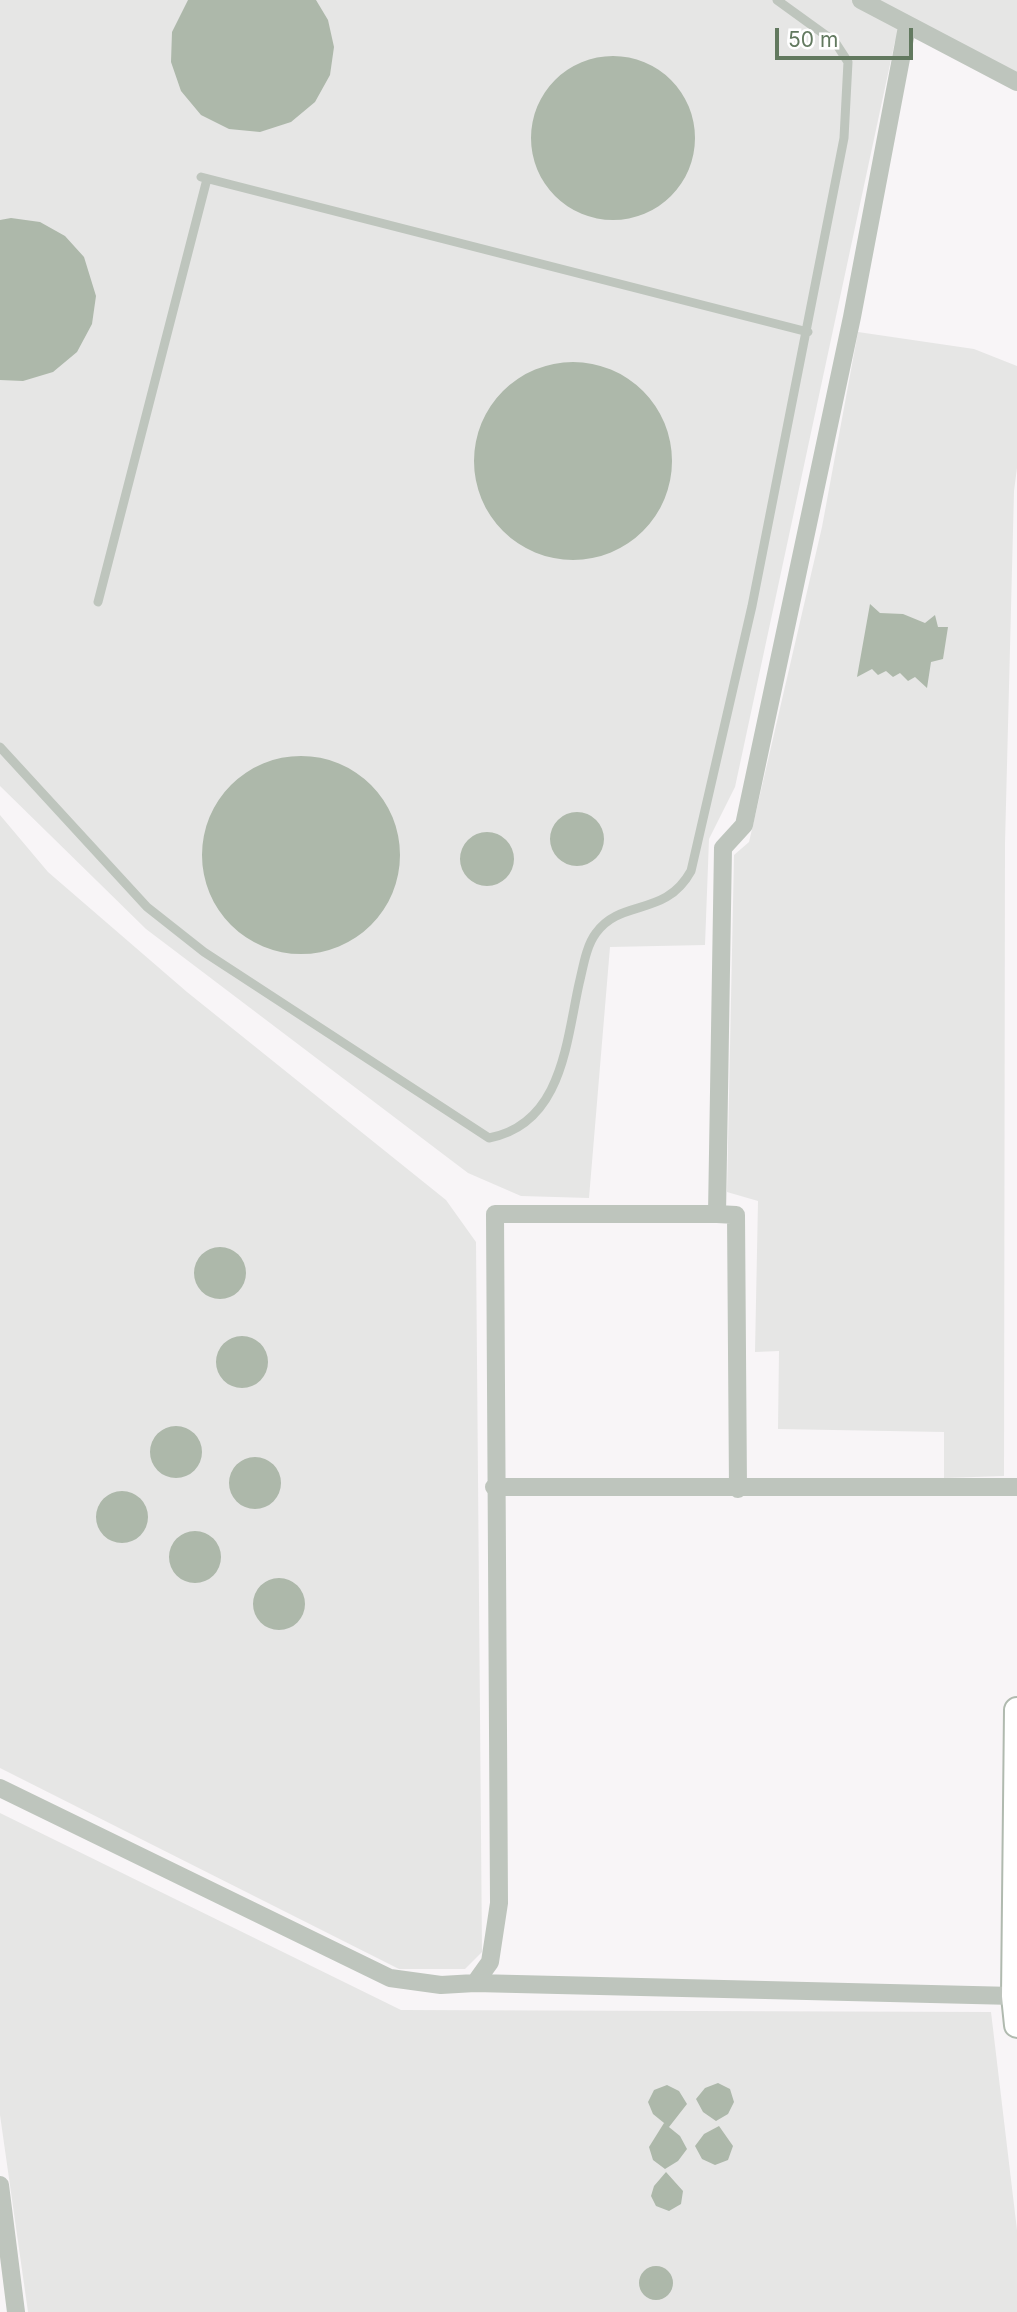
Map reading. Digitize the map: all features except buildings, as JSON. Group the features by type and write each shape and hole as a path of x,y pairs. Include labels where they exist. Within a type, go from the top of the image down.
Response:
{"main road":[{"path":"1017,1710 1014,1996 1017,2025"}],"street":[{"path":"861,0 907,27 1017,82"},
{"path":"718,1214 723,848 744,825 852,317 907,27"},
{"path":"475,1983 490,1962 499,1903 494,1487 495,1214 736,1215 738,1489"},
{"path":"494,1487 1017,1487"},
{"path":"0,1788 390,1978 441,1985 475,1983 1014,1996"},
{"path":"0,2185 16,2312"}],"lane":[{"path":"0,747 147,907 204,952 489,1138 506,1135 549,1098 559,1073 583,964 596,933 615,916 665,900 682,887 691,871 752,606 844,138 848,62 835,42 777,0"},
{"path":"98,602 204,178 808,332"}],"shaded area":[{"path":"0,0 1017,0 1017,82 908,27 895,41 735,787 709,839 705,945 610,947 589,1198 521,1196 468,1173 146,929 0,786"},
{"path":"858,332 974,349 1017,366 1017,468 1014,491 1005,843 1004,1476 944,1478 944,1432 778,1429 779,1351 755,1352 758,1201 727,1192 734,855 749,842 822,527"},
{"path":"0,815 48,872 187,992 446,1200 476,1242 482,1952 465,1969 399,1969 0,1768"},
{"path":"0,1813 401,2010 991,2012 1017,2230 1017,2312 28,2312 0,2115"}]}
